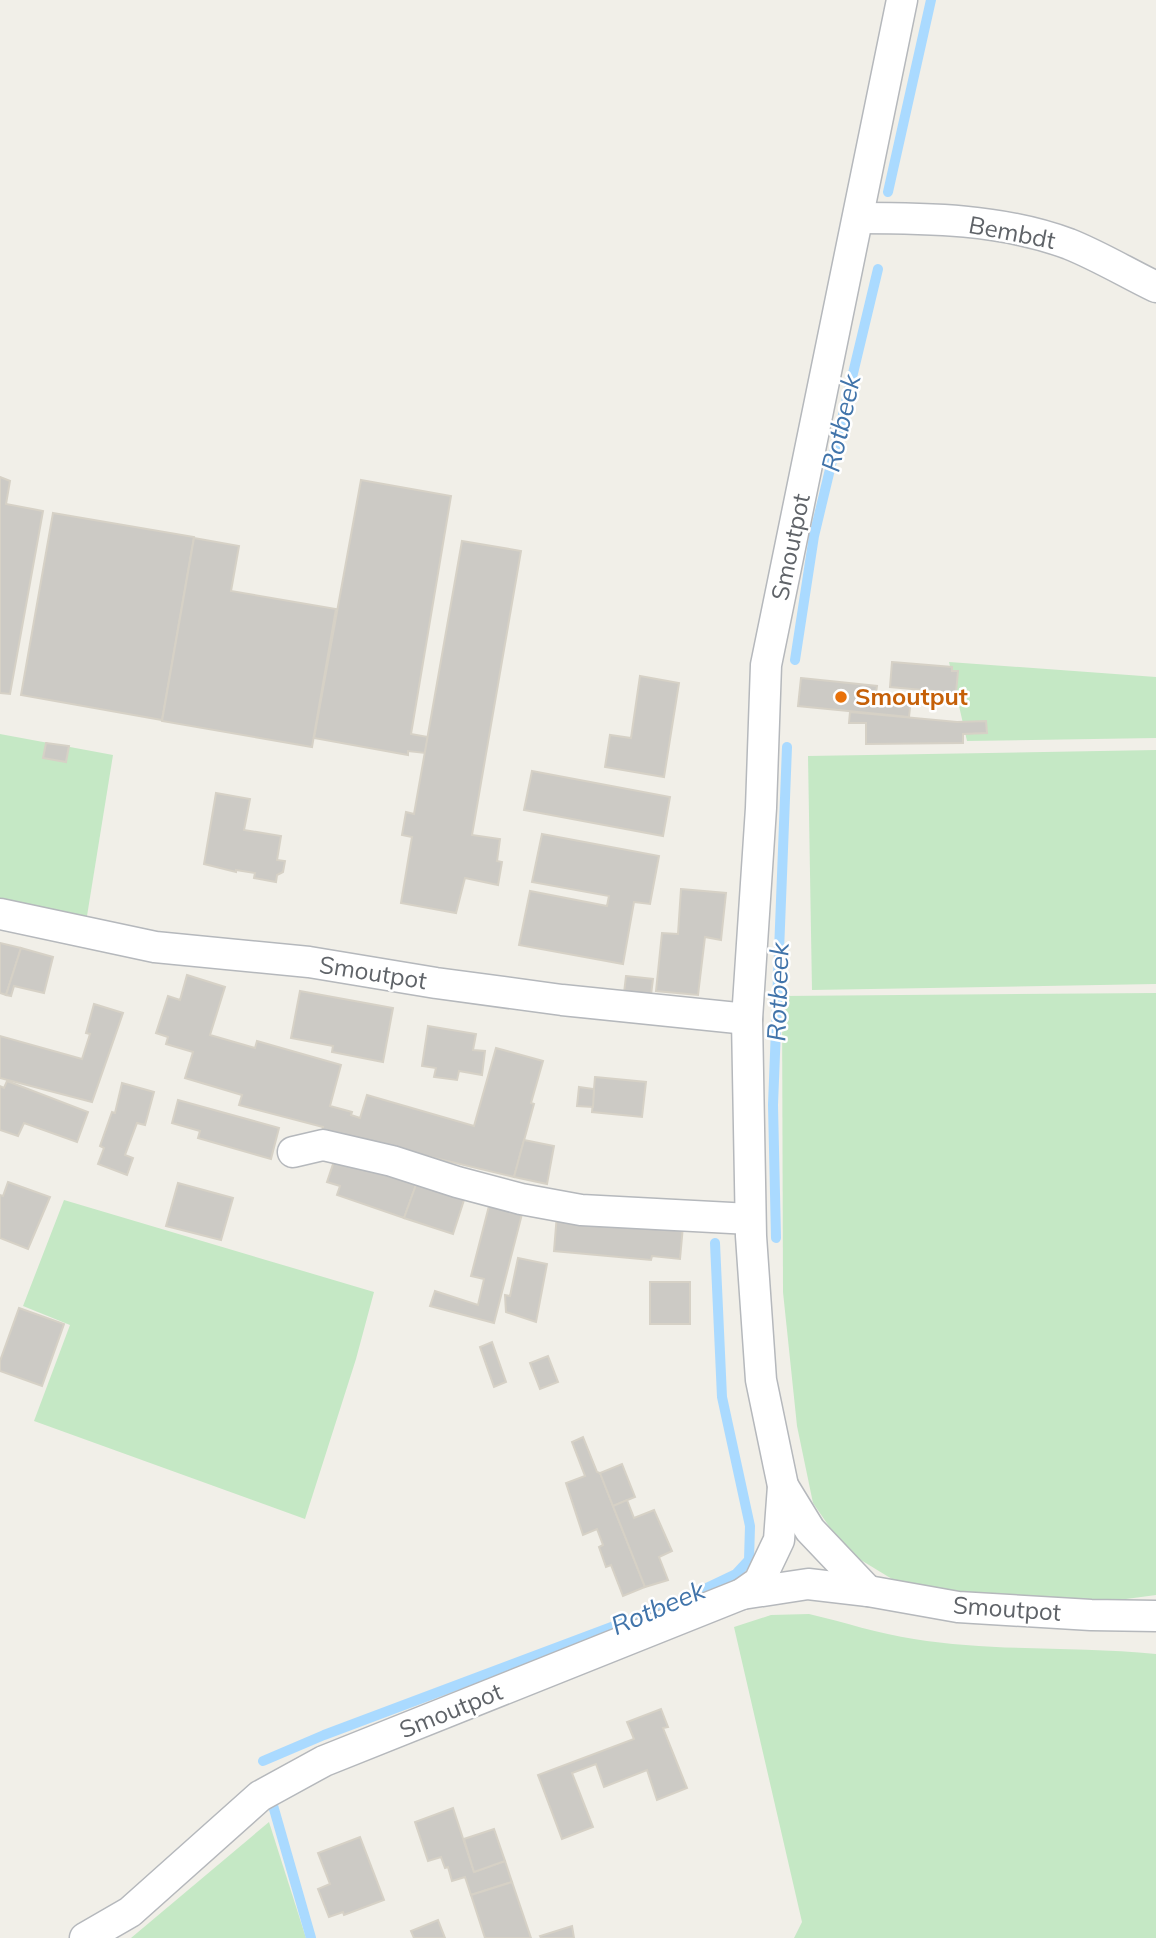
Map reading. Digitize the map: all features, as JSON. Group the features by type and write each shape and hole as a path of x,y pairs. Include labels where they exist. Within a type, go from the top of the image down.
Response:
{"street":[{"name":"Smoutpot","path":"85,1938 130,1912 260,1796 324,1761 742,1594 760,1582 779,1540 783,1486 761,1380 750,1219 747,1019 761,808 766,665 902,0"},
{"name":"Bembdt","path":"858,218 920,218 1005,226 1069,244 1156,287"},
{"name":"Smoutpot","path":"0,914 155,947 309,962 436,984 747,1019"},
{"path":"293,1152 323,1145 392,1161 521,1199 581,1210 750,1219"},
{"name":"Smoutpot","path":"783,1486 810,1530 868,1591 958,1607 1156,1616"},
{"path":"742,1594 808,1584 868,1591"}],"green space":[{"path":"949,662 1156,677 1156,738 967,741"},
{"path":"0,734 113,755 87,916 0,901"},
{"path":"1156,750 1156,984 812,990 808,756"},
{"path":"1156,993 1156,1595 1111,1601 997,1597 935,1591 892,1579 846,1551 813,1503 797,1426 783,1292 782,996"},
{"path":"64,1200 374,1292 356,1359 305,1519 34,1421 70,1325 23,1306"},
{"path":"809,1614 888,1634 944,1643 1156,1654 1156,1938 794,1938 802,1922 734,1627 771,1615"},
{"path":"269,1822 306,1938 131,1938"}],"building":[{"path":"0,477 10,481 6,504 43,511 10,694 0,693"},
{"path":"361,480 451,496 411,734 428,737 425,753 408,751 408,755 314,738"},
{"path":"53,513 194,537 162,720 21,695"},
{"path":"194,538 239,546 231,591 336,609 312,747 162,721"},
{"path":"462,541 521,551 472,835 500,839 497,861 502,862 498,885 465,878 456,913 401,903 412,837 402,835 406,812 414,814"},
{"path":"892,662 952,667 952,671 958,671 956,693 890,687"},
{"path":"640,676 679,683 664,777 605,767 610,735 631,738"},
{"path":"801,678 877,686 875,700 901,702 902,698 911,699 909,717 798,706"},
{"path":"850,712 957,722 986,721 987,733 963,734 963,743 866,744 866,723 849,723"},
{"path":"46,743 69,746 66,762 43,758"},
{"path":"532,771 670,797 663,836 524,810"},
{"path":"216,793 250,799 244,830 281,836 277,860 285,861 283,872 277,875 276,882 254,878 255,873 236,872 204,864"},
{"path":"542,834 659,856 650,904 634,902 623,964 519,945 530,891 607,906 609,896 532,882"},
{"path":"681,889 726,893 721,940 705,937 698,995 656,991 662,933 678,934"},
{"path":"0,943 21,948 6,995 0,993"},
{"path":"21,948 53,957 44,993 14,986 11,996 6,995"},
{"path":"187,975 225,987 210,1035 255,1048 257,1041 341,1065 330,1106 352,1112 351,1115 360,1118 367,1095 474,1126 496,1048 543,1061 514,1177 322,1131 323,1127 239,1105 242,1095 185,1078 193,1052 166,1044 168,1037 156,1033 168,996 180,1000"},
{"path":"626,976 653,979 651,995 624,993"},
{"path":"300,991 393,1008 383,1062 332,1052 333,1046 291,1038"},
{"path":"94,1004 123,1013 92,1102 0,1078 0,1036 82,1059 90,1034 86,1033"},
{"path":"428,1026 476,1034 473,1050 485,1051 482,1075 459,1071 457,1080 434,1077 436,1068 422,1066"},
{"path":"595,1077 646,1082 642,1117 592,1112"},
{"path":"7,1081 88,1112 77,1142 24,1123 18,1136 0,1130 0,1086 4,1088"},
{"path":"122,1083 154,1092 145,1125 137,1123 125,1155 133,1158 127,1175 98,1164 104,1148 100,1146 112,1112 115,1113"},
{"path":"579,1087 594,1089 593,1107 577,1106"},
{"path":"178,1100 279,1128 271,1159 198,1138 200,1131 172,1123"},
{"path":"524,1140 554,1146 547,1184 514,1177"},
{"path":"334,1161 364,1170 365,1166 417,1182 404,1218 337,1195 340,1186 327,1182"},
{"path":"8,1182 50,1197 28,1249 0,1238 0,1195 3,1196"},
{"path":"417,1182 465,1197 453,1234 404,1218"},
{"path":"178,1183 233,1198 221,1240 166,1226"},
{"path":"489,1206 522,1214 494,1323 430,1306 435,1291 478,1305 484,1279 471,1276"},
{"path":"557,1214 683,1226 680,1259 652,1256 651,1260 554,1251"},
{"path":"518,1258 547,1264 536,1322 506,1312 505,1295 510,1296"},
{"path":"650,1282 690,1282 690,1324 650,1324"},
{"path":"19,1308 64,1324 42,1386 0,1371 0,1361"},
{"path":"492,1342 506,1382 494,1387 480,1347"},
{"path":"548,1356 558,1382 540,1389 530,1363"},
{"path":"583,1437 645,1587 623,1596 611,1565 606,1567 599,1547 603,1545 597,1529 583,1535 566,1483 585,1476 572,1442"},
{"path":"622,1464 635,1497 613,1506 600,1473"},
{"path":"627,1500 634,1518 654,1510 672,1551 659,1557 668,1580 645,1587 613,1506"},
{"path":"661,1709 668,1727 663,1728 687,1788 657,1800 647,1770 604,1787 596,1764 572,1773 593,1827 562,1839 538,1775 634,1739 627,1722"},
{"path":"453,1808 474,1872 505,1861 512,1882 471,1895 465,1877 452,1881 448,1867 445,1868 441,1857 428,1861 415,1822"},
{"path":"494,1829 505,1861 474,1872 464,1839"},
{"path":"360,1837 384,1900 344,1915 343,1912 329,1917 318,1889 330,1884 318,1853"},
{"path":"512,1882 531,1938 485,1938 471,1895"},
{"path":"438,1920 445,1938 414,1938 411,1931"},
{"path":"572,1926 574,1938 540,1936"}],"waterway":[{"name":"Rotbeek","path":"888,192 931,0"},
{"name":"Rotbeek","path":"795,660 814,536 878,269"},
{"name":"Rotbeek","path":"776,1238 773,1105 787,747"},
{"name":"Rotbeek","path":"263,1761 324,1735 673,1604 736,1574 749,1560 750,1526 722,1397 715,1243"},
{"name":"Rotbeek","path":"272,1802 311,1938"}],"place":[{"name":"Smoutput","path":"841,697"}]}
